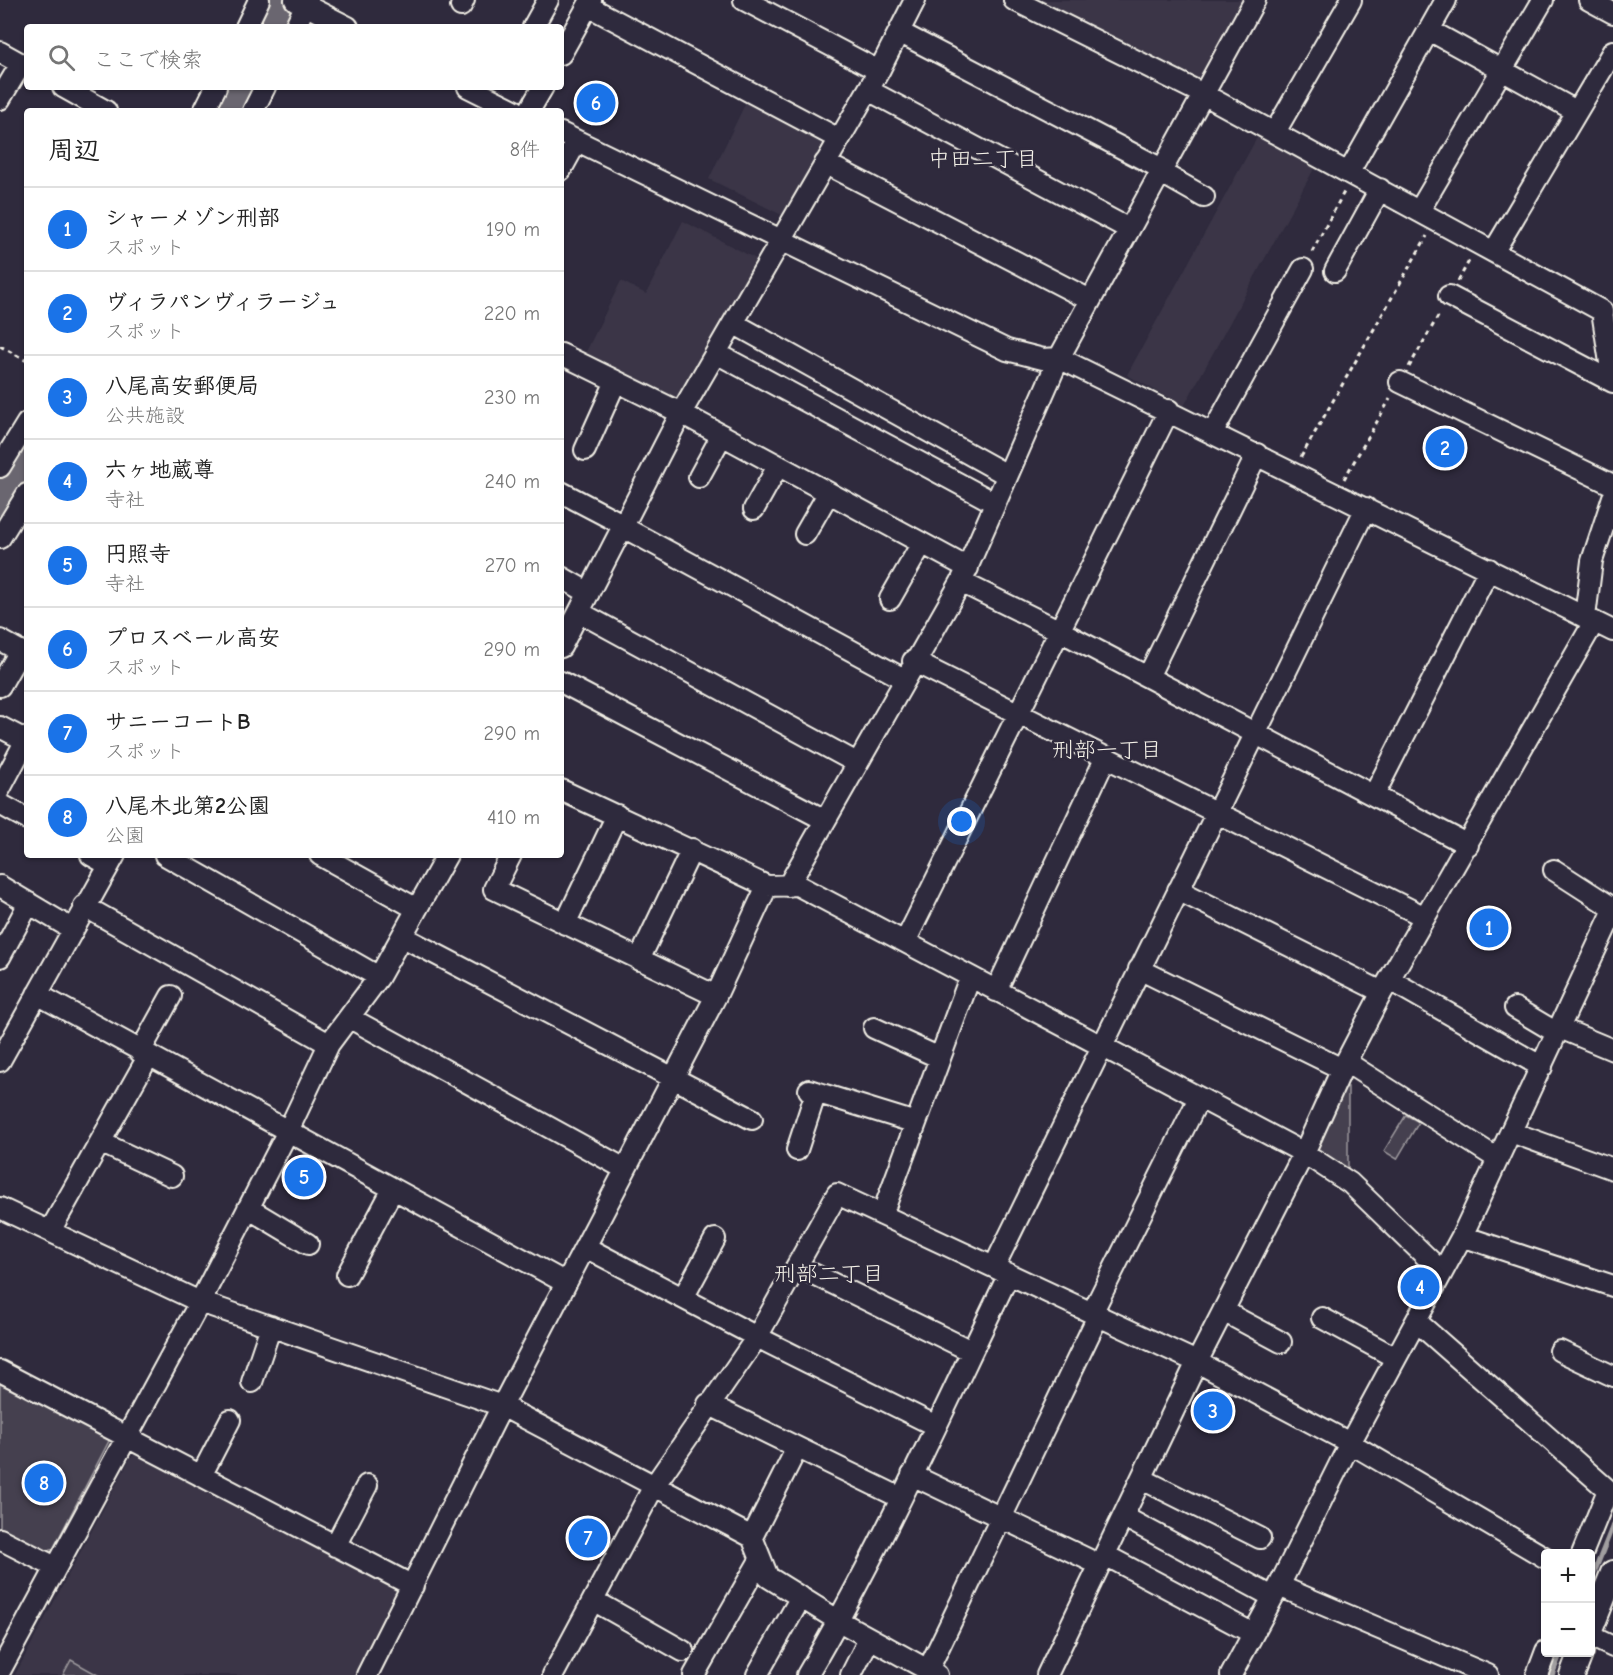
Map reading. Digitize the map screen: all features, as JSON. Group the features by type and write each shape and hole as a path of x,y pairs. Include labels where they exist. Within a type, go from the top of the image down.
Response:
{"main road":[{"path":"1595,1610 1601,1585"},
{"path":"1572,1675 1579,1657"}],"street":[{"path":"247,24 259,0"},
{"path":"535,24 548,0"},
{"path":"744,0 879,71"},
{"path":"1014,0 1275,132 1602,311 1613,382"},
{"path":"788,886 964,575 1059,358 1255,0"},
{"path":"1275,132 1351,0"},
{"path":"1351,173 1446,0"},
{"path":"1428,215 1502,70 1543,0"},
{"path":"1589,0 1613,13"},
{"path":"296,24 303,2 343,24"},
{"path":"564,641 681,413 879,71 899,32 907,2"},
{"path":"564,49 590,3 839,139"},
{"path":"1429,30 1576,111"},
{"path":"899,32 1204,196"},
{"path":"1494,251 1613,51"},
{"path":"0,52 24,66 0,99"},
{"path":"68,90 101,108"},
{"path":"206,108 214,90"},
{"path":"254,108 264,90"},
{"path":"474,90 510,108"},
{"path":"532,108 541,90"},
{"path":"868,90 1129,229"},
{"path":"564,158 569,137 780,242 1007,350 1043,360 1059,358 1169,410 1613,632"},
{"path":"825,164 1090,300"},
{"path":"1335,271 1380,189"},
{"path":"1213,432 1303,269"},
{"path":"1449,296 1613,382"},
{"path":"733,323 1007,476"},
{"path":"716,353 995,503"},
{"path":"564,355 681,413 921,545 964,575 1058,630 1468,844"},
{"path":"585,450 616,381"},
{"path":"1400,382 1613,485"},
{"path":"846,423 861,394"},
{"path":"905,942 1169,410"},
{"path":"0,467 24,428"},
{"path":"699,477 722,435"},
{"path":"1148,677 1257,454"},
{"path":"754,509 778,466"},
{"path":"564,494 904,679"},
{"path":"805,534 828,494"},
{"path":"1047,1675 1197,1362 1304,1153 1344,1066 1386,986 1468,844 1589,619 1592,561 1613,497"},
{"path":"0,538 24,498"},
{"path":"807,1675 839,1621 936,1426 971,1351 1001,1270 1102,1046 1366,508"},
{"path":"890,599 921,545"},
{"path":"1374,795 1489,569"},
{"path":"564,579 589,592"},
{"path":"579,612 856,763"},
{"path":"0,640 23,653 0,686"},
{"path":"913,662 1425,917"},
{"path":"564,684 825,820"},
{"path":"0,726 24,740"},
{"path":"0,789 24,745"},
{"path":"996,991 1107,757"},
{"path":"564,791 692,849 767,886 797,885 1304,1153 1350,1183 1442,1272"},
{"path":"0,804 24,817"},
{"path":"565,924 617,815"},
{"path":"639,960 692,849"},
{"path":"170,858 379,977"},
{"path":"325,858 417,909"},
{"path":"0,1671 200,1302 288,1131 329,1044 379,977 445,858"},
{"path":"510,858 494,889 716,996"},
{"path":"0,1061 84,906 112,860"},
{"path":"1231,1675 1350,1443 1462,1236 1611,918 1554,870"},
{"path":"0,886 72,929"},
{"path":"367,1675 502,1406 716,996 767,886"},
{"path":"1178,890 1386,986 1542,1066"},
{"path":"0,957 29,903"},
{"path":"84,906 329,1044"},
{"path":"403,937 752,1119"},
{"path":"1139,969 1344,1066 1498,1159"},
{"path":"882,1215 970,978"},
{"path":"37,994 566,1283"},
{"path":"50,1232 100,1142 171,996"},
{"path":"1515,1008 1558,1031 1613,1050"},
{"path":"350,1018 625,1169"},
{"path":"874,1028 940,1058"},
{"path":"797,1150 812,1091 916,1123"},
{"path":"0,1208 200,1302 502,1406 752,1537 768,1577 868,1639 932,1673 1096,1313 1199,1098"},
{"path":"1511,1131 1613,1169"},
{"path":"100,1142 172,1176"},
{"path":"347,1275 393,1189"},
{"path":"553,1675 654,1486 708,1404 757,1337 837,1194 1197,1362 1350,1443 1541,1556"},
{"path":"248,1208 308,1244"},
{"path":"1462,1236 1613,1286"},
{"path":"683,1298 715,1239"},
{"path":"585,1247 757,1337 936,1426"},
{"path":"797,1266 971,1351"},
{"path":"1223,1311 1281,1342"},
{"path":"1322,1318 1396,1358"},
{"path":"1416,1321 1611,1483 1584,1549"},
{"path":"252,1382 271,1326"},
{"path":"1560,1351 1613,1376"},
{"path":"0,1371 413,1586"},
{"path":"708,1404 901,1498"},
{"path":"201,1476 230,1420"},
{"path":"752,1537 797,1448"},
{"path":"912,1475 1002,1518 1103,1560 1252,1633"},
{"path":"1142,1479 1260,1538"},
{"path":"335,1546 367,1485"},
{"path":"1124,1517 1276,1591 1488,1675"},
{"path":"0,1539 55,1567"},
{"path":"694,1675 760,1560"},
{"path":"757,1675 801,1597"},
{"path":"593,1600 683,1651"},
{"path":"1595,1638 1613,1647"},
{"path":"850,1675 868,1639"},
{"path":"1537,1675 1543,1657"}],"path":[{"path":"1303,269 1351,173"},
{"path":"1292,472 1428,215"},
{"path":"0,345 24,359"}],"shaded area":[{"path":"1025,0 1247,0 1200,83"},
{"path":"748,98 825,140 827,147 789,212 782,215 709,179"},
{"path":"1259,134 1316,165 1184,406 1127,375"},
{"path":"683,221 756,259 759,266 679,399 585,354 621,281 646,294"},
{"path":"1344,1087 1348,1087 1348,1171 1319,1155 1316,1143"},
{"path":"1406,1115 1419,1122 1397,1159 1384,1151"},
{"path":"0,1379 111,1437 53,1549 45,1552 0,1529"},
{"path":"141,1452 395,1586 395,1597 354,1675 15,1675 131,1457"},
{"path":"71,1660 98,1675 63,1675"}],"waterway":[{"path":"270,24 282,0"},
{"path":"228,108 237,90"},
{"path":"0,499 24,458"},
{"path":"1595,1570 1613,1525"},
{"path":"1552,1675 1559,1657"}],"place":[{"name":"プロスベール高安","path":"596,103"},
{"name":"ヴィラパンヴィラージュ","path":"1445,448"},
{"name":"シャーメゾン刑部","path":"1489,928"},
{"name":"円照寺","path":"304,1177"},
{"name":"六ヶ地蔵尊","path":"1420,1287"},
{"name":"八尾高安郵便局","path":"1213,1411"},
{"name":"八尾木北第2公園","path":"44,1483"},
{"name":"サニーコートB","path":"588,1538"}],"district":[{"name":"中田二丁目","path":"983,159"},
{"name":"刑部一丁目","path":"1107,750"},
{"name":"刑部二丁目","path":"829,1274"}]}
